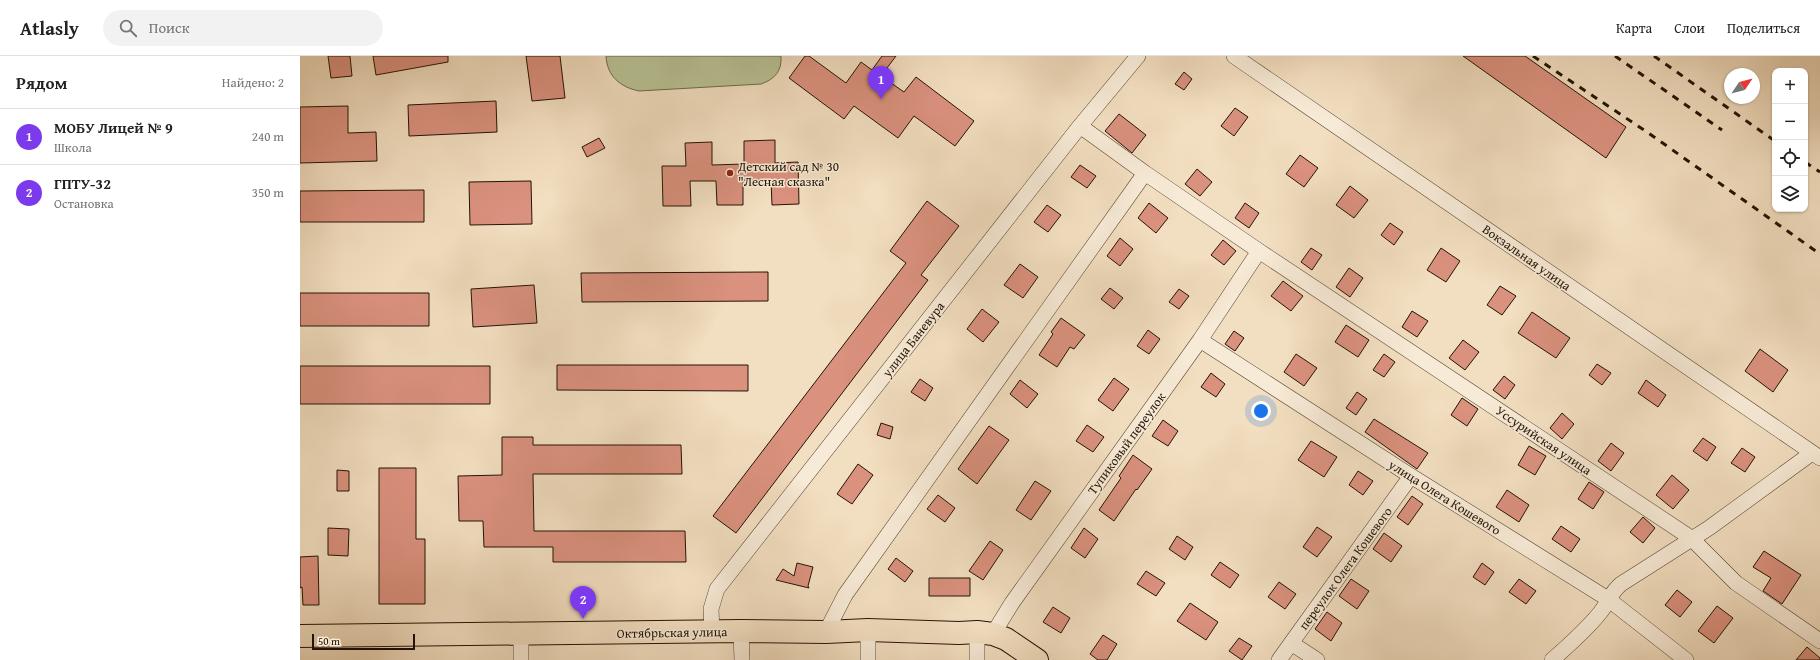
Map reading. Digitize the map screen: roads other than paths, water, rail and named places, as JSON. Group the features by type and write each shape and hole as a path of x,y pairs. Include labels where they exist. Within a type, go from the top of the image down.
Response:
{"main road":[{"name":"Октябрьская улица","path":"300,636 741,631 826,632 868,630 985,633 1006,639 1037,660"}],"street":[{"name":"улица Баневура","path":"712,632 711,609 717,589 1080,126 1138,56"},
{"name":"Вокзальная улица","path":"1234,56 1816,455"},
{"name":"Уссурийская улица","path":"1080,126 1145,173 1259,251 1691,538 1736,583 1820,641"},
{"path":"826,632 845,595 1145,173"},
{"name":"Тупиковый переулок","path":"985,633 1017,596 1200,340 1259,251"},
{"name":"улица Олега Кошевого","path":"1200,340 1411,476 1608,599 1686,660"},
{"path":"1552,660 1599,614 1614,590 1621,584 1691,538 1709,528 1816,455"},
{"name":"переулок Олега Кошевого","path":"1278,660 1411,476"},
{"path":"868,630 868,660"},
{"path":"741,631 742,660"},
{"path":"521,633 521,660"},
{"path":"977,660 985,633"},
{"path":"1291,643 1317,660"}],"railway":[{"path":"1533,56 1647,132 1820,254"},
{"path":"1615,56 1722,130"},
{"path":"1654,56 1774,140"},
{"path":"1808,164 1820,172"}],"place":[{"name":"МОБУ Лицей № 9","path":"881,99"},
{"name":"Детский сад № 30 \"Лесная сказка\"","path":"730,173"},
{"name":"ГПТУ-32","path":"583,619"}]}
